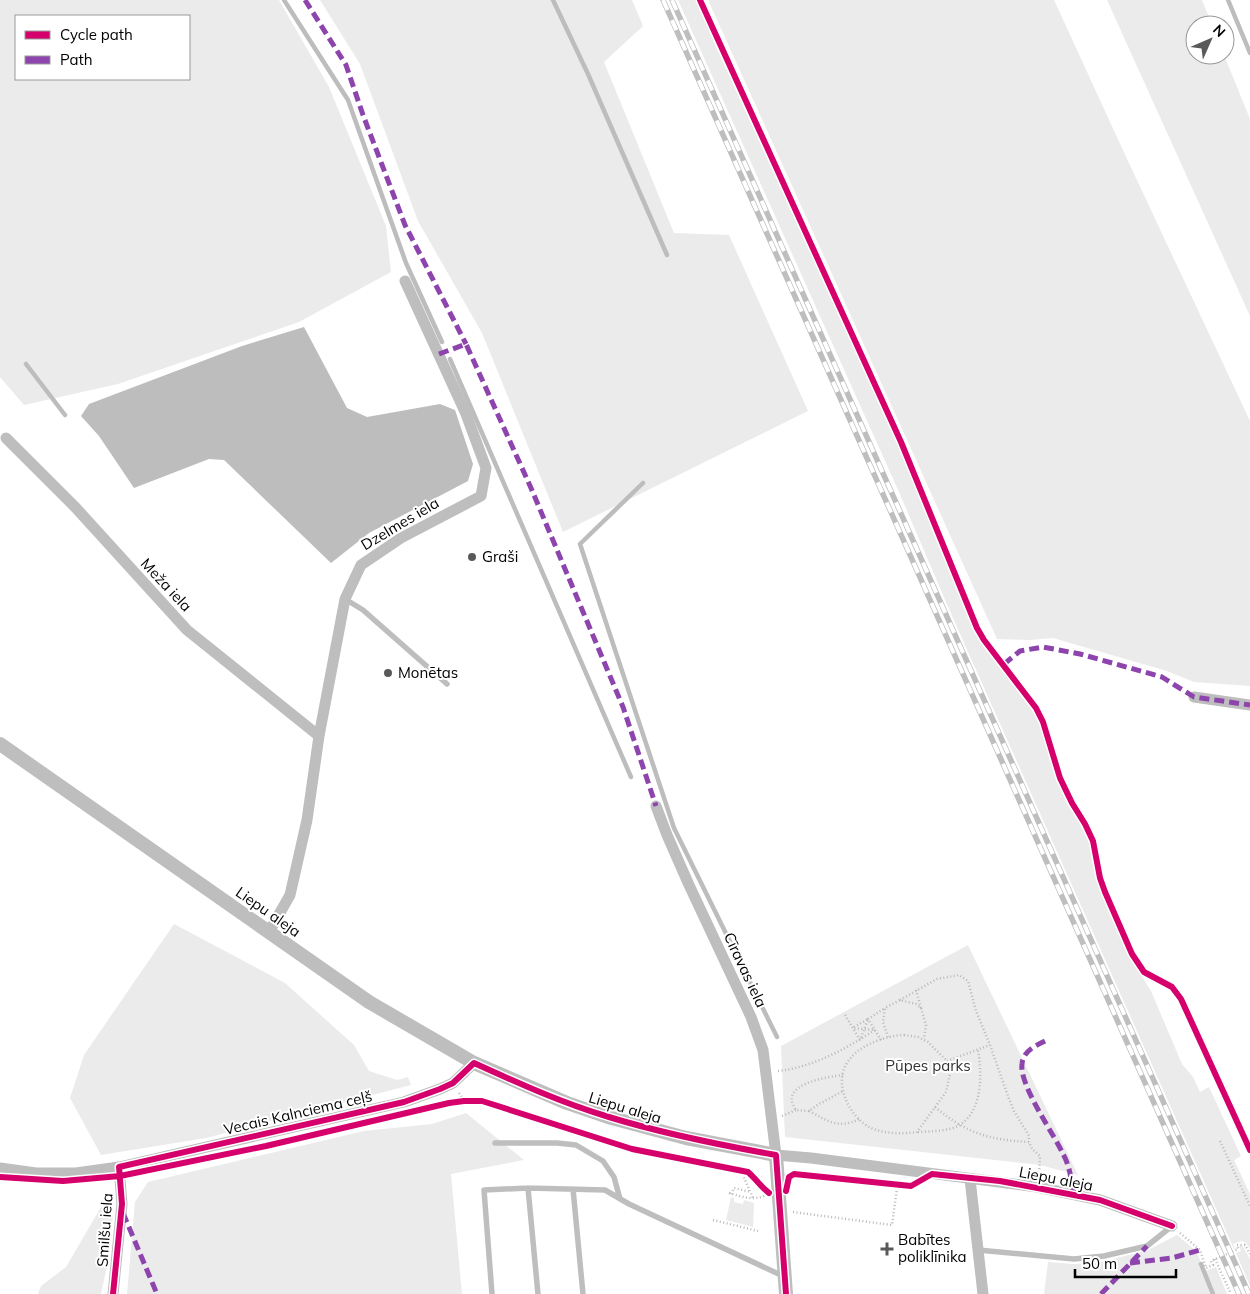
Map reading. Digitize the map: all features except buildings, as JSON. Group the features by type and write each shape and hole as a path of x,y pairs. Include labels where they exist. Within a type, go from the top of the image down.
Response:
{"street":[{"name":"Dzelmes iela","path":"268,932 290,895 306,820 344,599 361,565 401,538 481,496 484,482 486,468 466,414 405,280"},
{"name":"Meža iela","path":"6,438 76,508 187,630 319,736"},
{"path":"1194,697 1250,705"},
{"name":"Liepu aleja","path":"0,744 369,1002 474,1063 567,1103 608,1117 686,1138 776,1156 811,1158 1037,1187 1100,1200 1172,1226"},
{"name":"Cīravas iela","path":"656,806 689,885 751,1017 763,1050 776,1156"},
{"name":"Vecais Kalnciema ceļš","path":"0,1168 36,1173 76,1173 119,1167 404,1102 440,1089 453,1082 474,1063"},
{"path":"776,1156 786,1294"},
{"name":"Smilšu iela","path":"113,1294 122,1204 119,1167"},
{"path":"970,1179 982,1294"}],"lane":[{"path":"344,599 363,610 447,684"},
{"path":"495,1143 557,1143 576,1145 603,1161 614,1177 620,1199"},
{"path":"492,1294 484,1190 528,1188 605,1190 620,1199 785,1277"},
{"path":"528,1188 538,1294"},
{"path":"572,1189 583,1294"},
{"path":"977,1250 1074,1259 1104,1256 1147,1246 1172,1226"}],"path":[{"path":"853,1028 937,979 959,975 968,981 976,1011 1014,1111 1029,1136 1032,1149 1040,1156 1040,1174 1037,1187"},
{"path":"916,990 926,1025 924,1039"},
{"path":"900,1000 916,1004 921,1008"},
{"path":"885,1008 883,1022 888,1037"},
{"path":"846,1015 860,1040"},
{"path":"860,1040 868,1019"},
{"path":"868,1019 881,1040"},
{"path":"853,1028 875,1030"},
{"path":"772,1072 786,1070 831,1056 875,1030"},
{"path":"917,1132 943,1098 948,1088 950,1074 947,1061 924,1039 904,1035 881,1040 855,1054 847,1063 843,1075 843,1091 846,1100 859,1119 871,1128 905,1134 933,1131 960,1125 973,1109 978,1096 981,1079 978,1050"},
{"path":"947,1061 990,1045"},
{"path":"796,1110 791,1100 795,1092 803,1084 818,1079 843,1075"},
{"path":"809,1111 843,1091"},
{"path":"456,1102 473,1101"},
{"path":"935,1107 960,1125 983,1136 994,1139 1029,1142"},
{"path":"778,1119 796,1110 809,1111 832,1123 848,1124 859,1119"},
{"path":"1220,1141 1250,1206"},
{"path":"732,1169 745,1171 753,1198"},
{"path":"788,1212 892,1226 901,1185 900,1170"},
{"path":"888,1184 901,1185"},
{"path":"751,1192 734,1188 730,1194 757,1199 766,1191"},
{"path":"713,1220 758,1231"},
{"path":"1172,1226 1200,1250 1206,1268 1213,1265 1211,1261 1238,1249 1237,1245 1240,1244 1245,1244 1250,1254"},
{"path":"1215,1259 1231,1294"}],"green space":[{"path":"0,0 279,0 329,87 386,226 391,272 299,322 118,384 24,405 0,377"},
{"path":"320,0 632,0 643,26 604,62 674,233 729,235 808,411 563,532 482,333 418,221 360,64"},
{"path":"678,0 696,0 898,444 974,629 981,642 1033,710 1040,723 1057,780 1090,843 1102,894 1129,956 1151,991 1182,1064 1193,1077 1200,1092 1209,1087 1241,1156 1234,1160 1250,1194 1250,1249 1246,1243 1241,1241 1233,1244 1234,1249 952,616 899,492"},
{"path":"708,0 1054,0 1250,421 1250,686 1194,682 1167,671 1053,638 1030,640 997,639"},
{"path":"1107,0 1202,0 1208,15 1185,15 1185,65 1228,65 1250,119 1250,316"},
{"path":"174,924 285,983 354,1045 369,1071 397,1080 408,1077 411,1085 206,1138 101,1155 70,1098 84,1055"},
{"name":"Pūpes parks","path":"968,945 1078,1175 1040,1165 785,1137 781,1046"},
{"path":"466,1113 524,1160 451,1174 462,1294 127,1294 135,1202 148,1182 364,1131 432,1124"},
{"path":"731,1197 734,1198 734,1202 743,1204 744,1200 754,1203 753,1227 726,1220"},
{"path":"101,1207 113,1216 107,1266 101,1294 38,1294 41,1286 66,1267"},
{"path":"1177,1235 1196,1251 1205,1271 1216,1267 1227,1294 1044,1294 1048,1262 1098,1263 1148,1250"},
{"path":"1242,1245 1250,1259 1250,1286 1236,1253 1241,1251 1239,1246"}],"shaded area":[{"path":"304,327 347,408 367,417 440,404 455,410 473,464 468,481 369,533 331,563 224,460 209,459 134,488 99,436 81,416 89,404 242,346"}],"waterway":[{"path":"284,0 348,100 406,263 442,342"},
{"path":"553,0 588,74 667,255"},
{"path":"1228,0 1250,53"},
{"path":"450,359 631,777"},
{"path":"26,364 65,415"},
{"path":"643,483 580,544 674,828 777,1037"},
{"path":"1201,1264 1213,1294"}],"railway":[{"path":"663,0 1239,1294"},
{"path":"672,0 1249,1294"}],"marked path":[{"path":"305,0 346,65 405,225 466,344"},
{"path":"439,354 466,344 531,488 623,707 656,806"},
{"path":"1004,664 1020,651 1043,647 1080,654 1162,677 1194,697 1250,705"},
{"path":"1045,1041 1030,1050 1025,1056 1022,1064 1023,1073 1031,1096 1065,1159 1074,1194"},
{"path":"123,1213 157,1294"},
{"path":"1101,1294 1147,1246"},
{"path":"1130,1263 1172,1258 1200,1250"}],"cycle path":[{"path":"700,0 901,442 977,628 1036,708 1043,722 1060,778 1093,841 1100,878 1132,954 1144,972 1172,987 1181,999 1250,1150"},
{"path":"113,1294 122,1204 119,1167 404,1102 453,1083 474,1063 557,1099 609,1117 692,1139 776,1155 786,1294"},
{"path":"0,1177 63,1181 120,1176 266,1146 449,1103 482,1101 632,1149 748,1172 769,1193"},
{"path":"786,1191 789,1177 794,1174 911,1186 932,1174 1000,1181 1100,1200 1172,1226"}],"place":[{"name":"Graši","path":"472,557"},
{"name":"Monētas","path":"388,673"},
{"name":"Babītes poliklīnika","path":"887,1249"}]}
